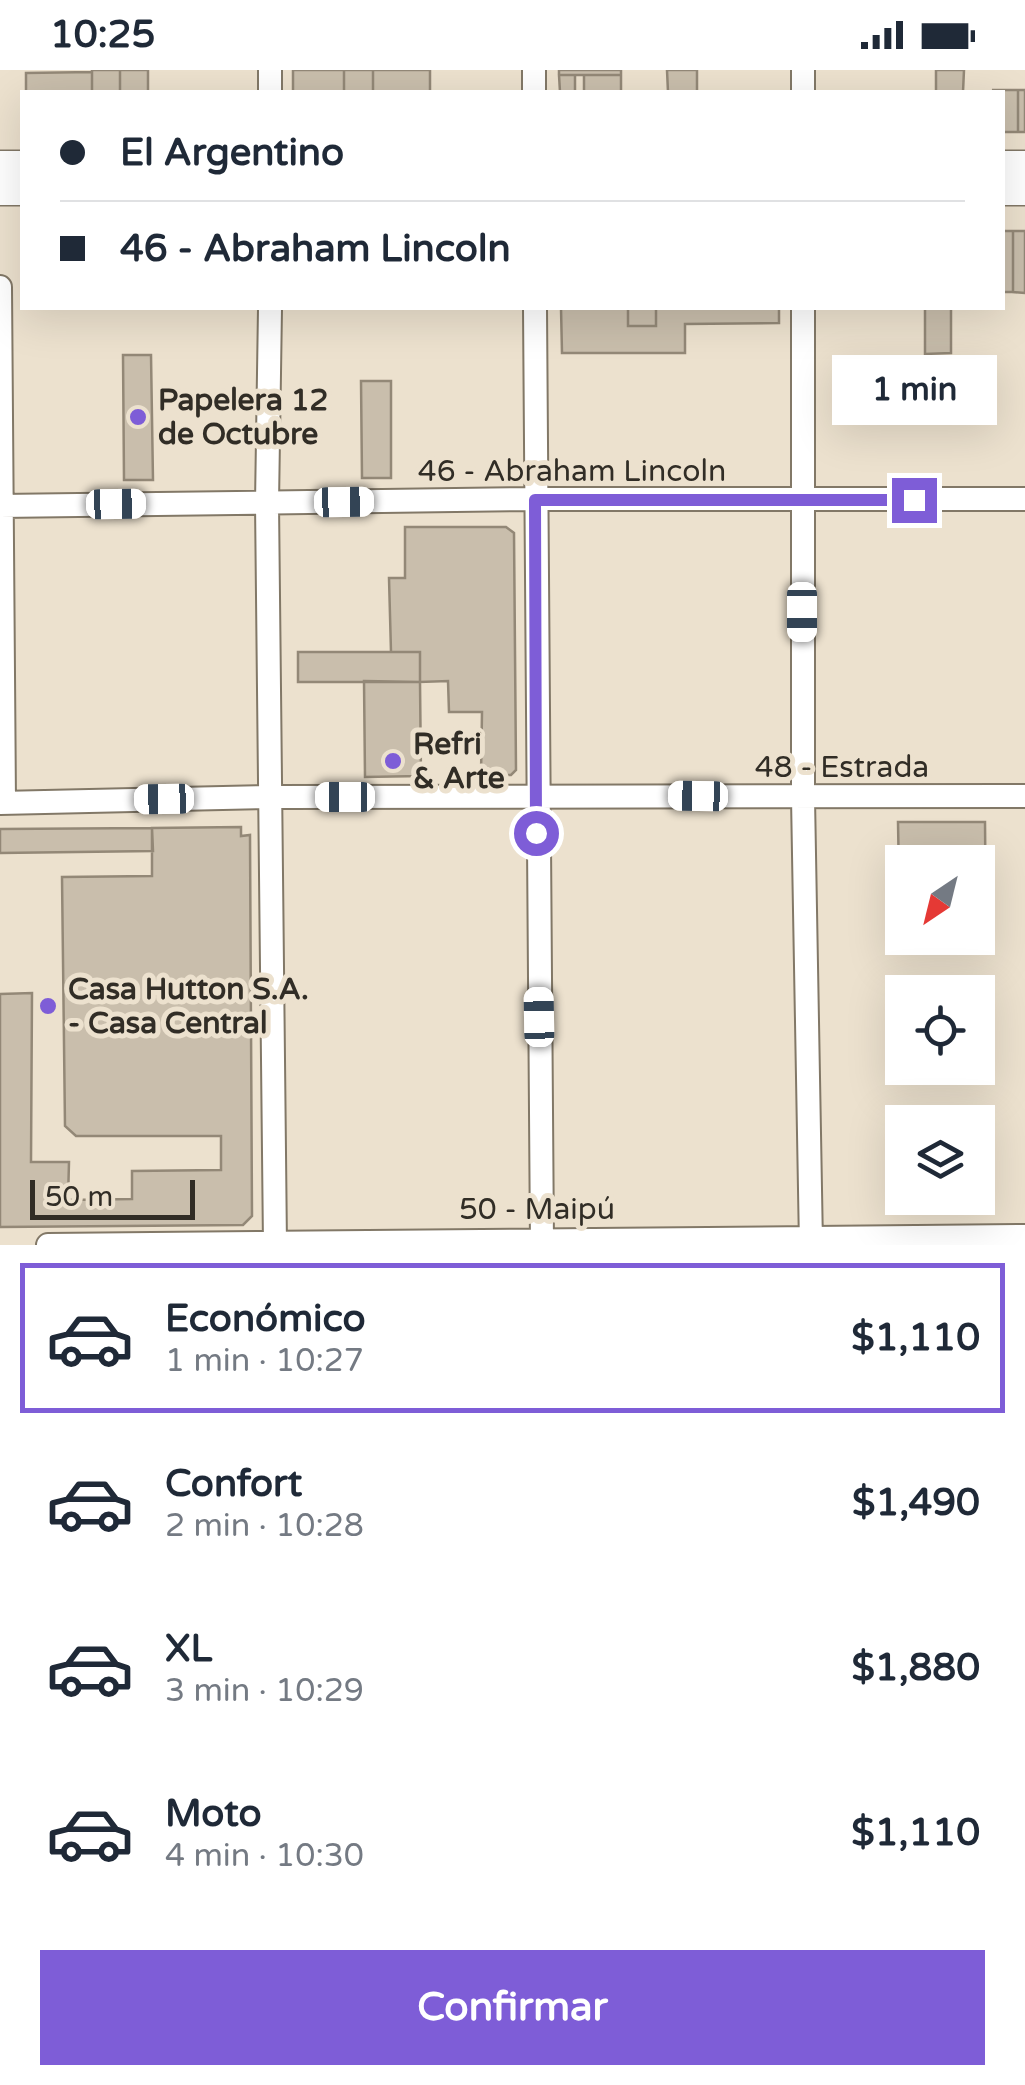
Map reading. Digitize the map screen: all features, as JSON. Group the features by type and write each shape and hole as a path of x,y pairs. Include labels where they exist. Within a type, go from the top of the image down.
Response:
{"street":[{"path":"0,287 2,802"},
{"path":"270,310 267,503 275,1243"},
{"path":"535,310 542,1242"},
{"path":"803,310 804,798 811,1242"},
{"name":"46 - Abraham Lincoln","path":"1,506 1025,499"},
{"name":"48 - Estrada","path":"2,802 269,797 1025,796"},
{"name":"50 - Maipú","path":"48,1245 811,1242 1025,1236"}],"building":[{"path":"92,70 120,70 120,90 92,90"},
{"path":"120,70 148,70 148,90 120,90"},
{"path":"293,70 344,70 344,90 293,90"},
{"path":"344,70 373,70 373,90 344,90"},
{"path":"373,70 430,70 430,90 373,90"},
{"path":"559,70 621,70 621,75 559,75"},
{"path":"667,70 697,70 697,90 668,90"},
{"path":"936,70 964,70 963,90 936,90"},
{"path":"92,72 92,90 26,90 26,73"},
{"path":"559,75 575,75 575,90 560,90"},
{"path":"584,75 621,75 621,90 584,90"},
{"path":"1005,90 1018,90 1018,132 1005,132"},
{"path":"1018,90 1025,90 1025,132 1018,132"},
{"path":"1005,231 1013,231 1013,292 1005,292"},
{"path":"1013,231 1025,231 1025,293 1013,292"},
{"path":"561,310 628,310 628,326 656,326 656,310 779,310 779,323 685,324 685,353 562,353"},
{"path":"628,310 656,310 656,326 628,326"},
{"path":"925,310 951,310 951,353 925,354"},
{"name":"Papelera 12 de Octubre","path":"123,355 151,355 153,480 124,480"},
{"path":"361,381 391,381 391,478 362,478"},
{"path":"405,527 506,527 514,533 516,770 511,775 481,775 482,712 449,712 448,681 420,682 420,652 391,652 389,578 405,578"},
{"path":"298,652 420,652 420,682 298,682"},
{"path":"364,681 420,682 421,776 365,777"},
{"path":"898,822 985,822 985,845 898,845"},
{"path":"241,827 241,836 250,835 252,1216 243,1225 0,1227 0,994 32,993 31,1162 69,1162 68,1200 132,1199 132,1171 221,1170 221,1136 76,1136 65,1126 62,877 152,876 152,828"},
{"path":"152,828 153,851 0,853 0,829"}],"place":[{"name":"Papelera 12 de Octubre","path":"138,417"},
{"name":"Refri & Arte","path":"393,761"},
{"name":"Casa Hutton S.A. - Casa Central","path":"48,1006"}],"route":[{"path":"536,833 535,500 914,500"}]}
